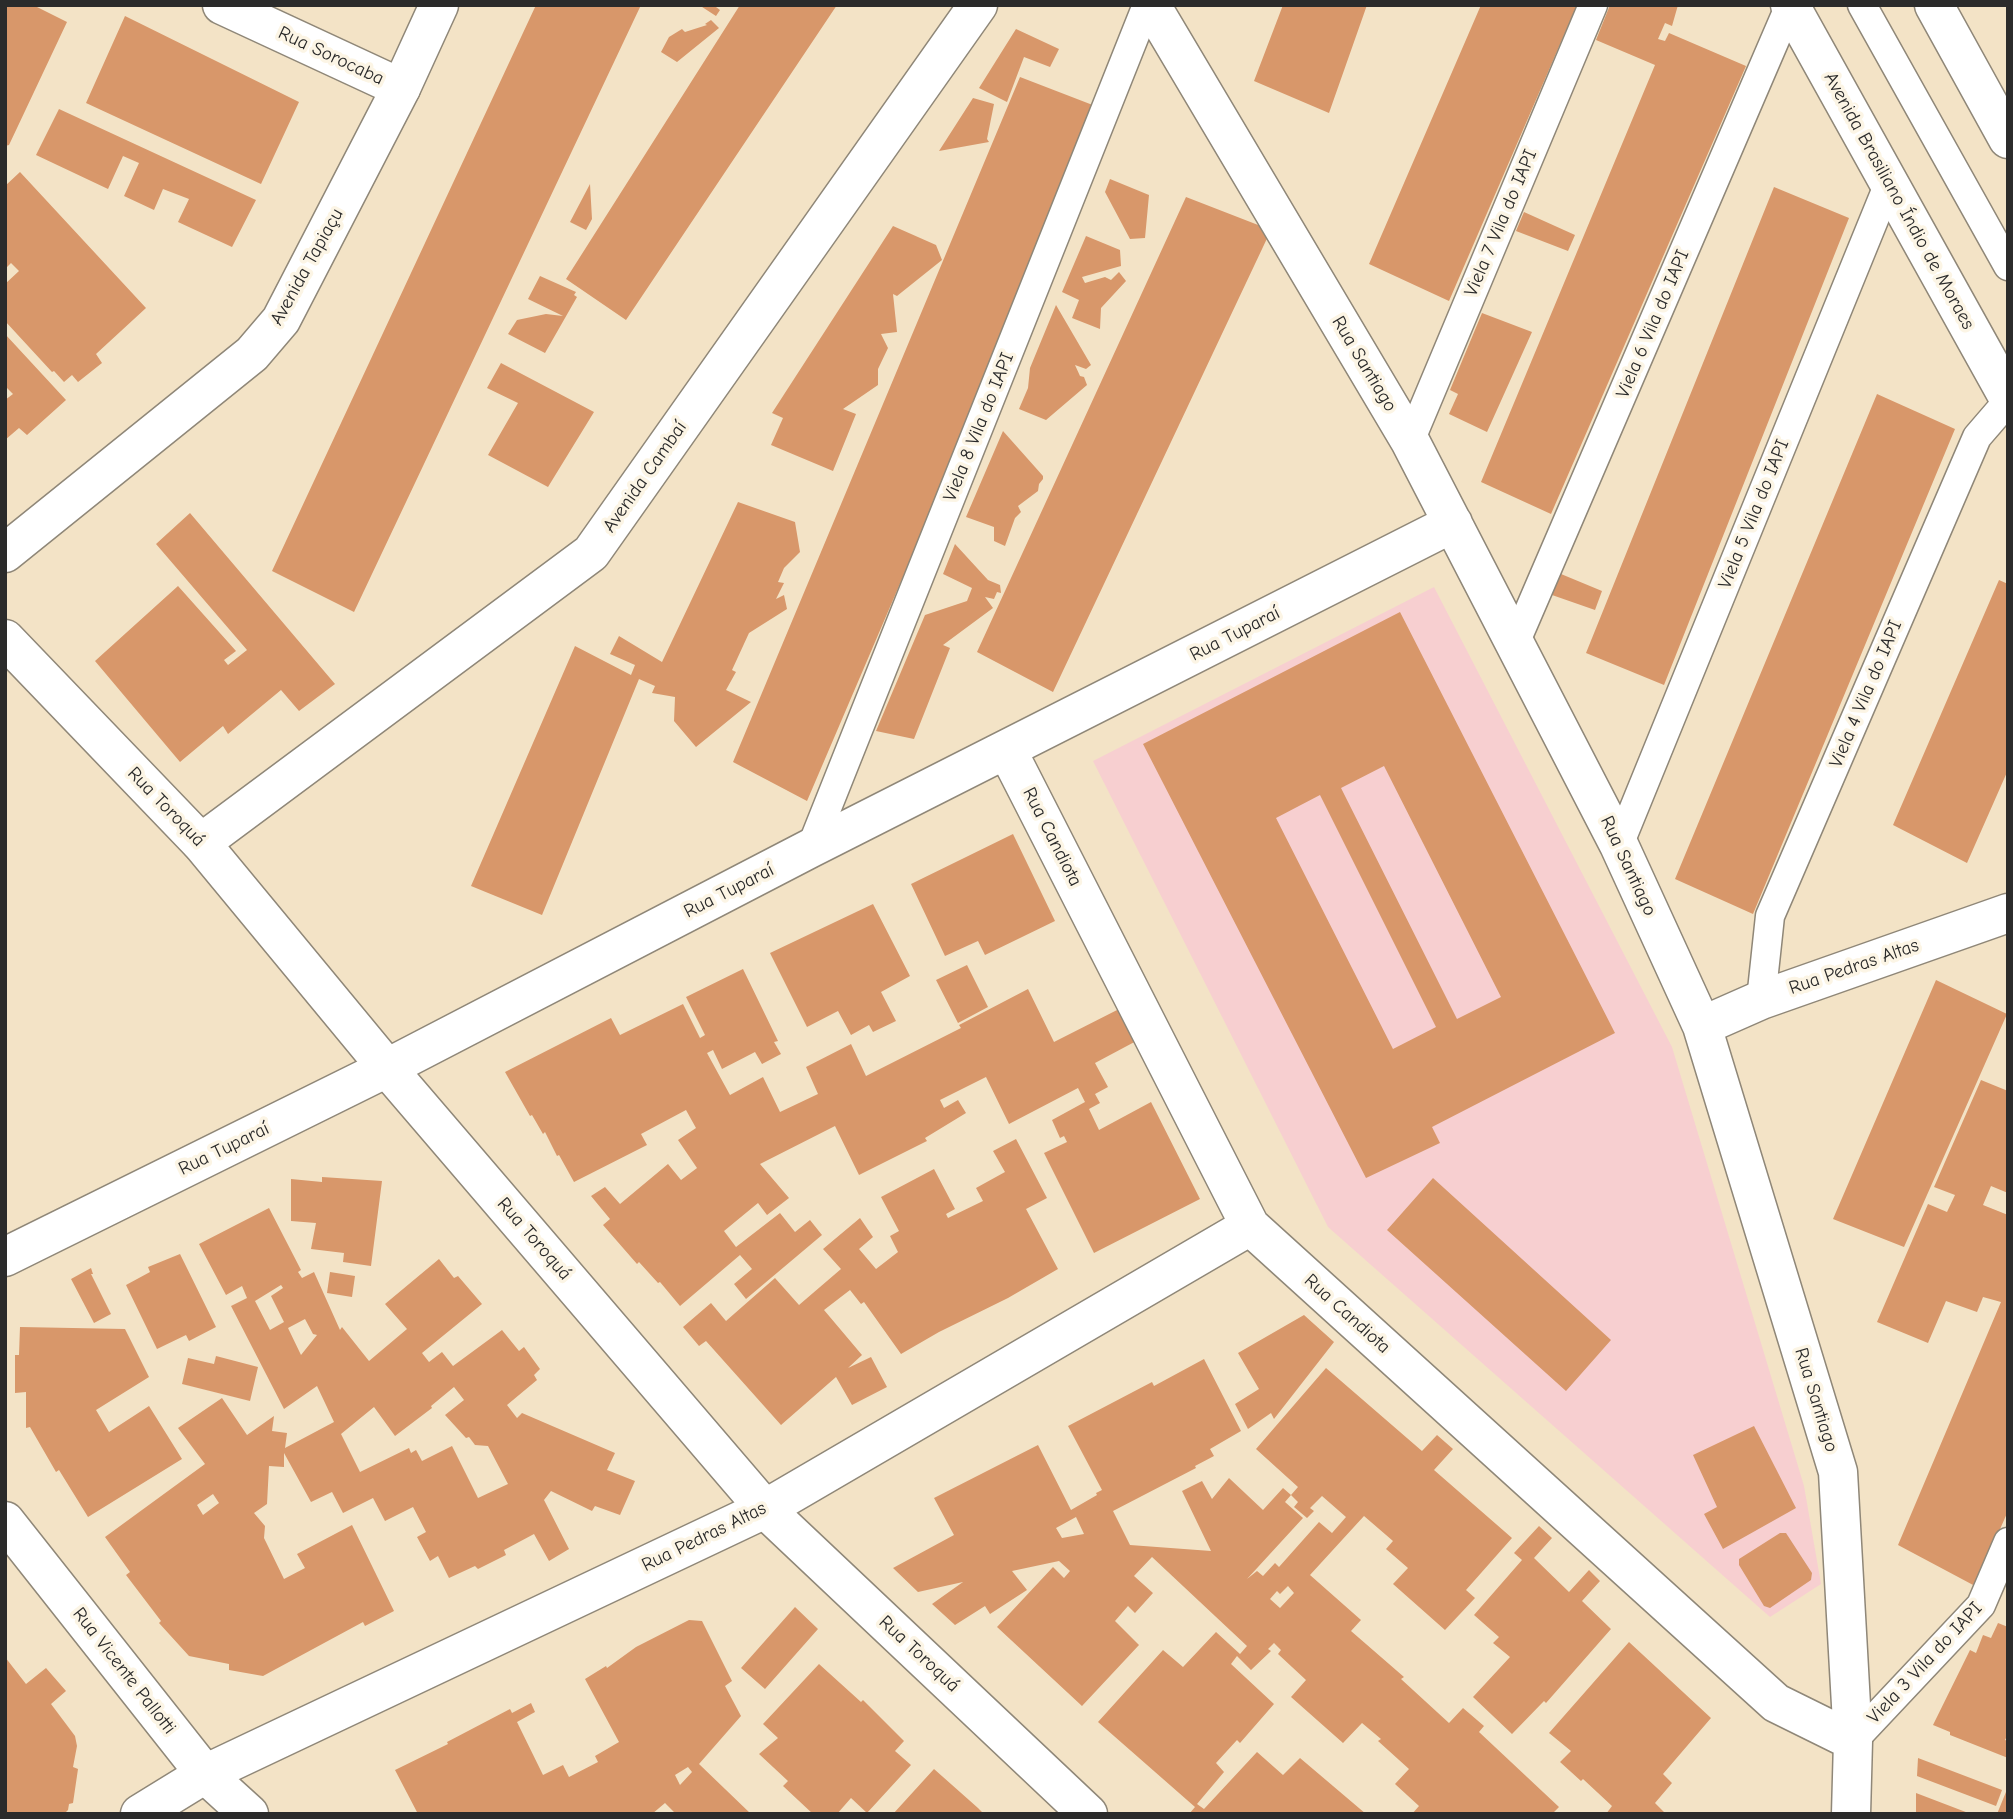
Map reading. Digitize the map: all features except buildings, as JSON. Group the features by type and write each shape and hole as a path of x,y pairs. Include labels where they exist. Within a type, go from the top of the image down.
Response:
{"street":[{"name":"Rua Sorocaba","path":"222,5 401,88"},
{"name":"Avenida Tapiaçu","path":"5,553 252,354 281,320 401,88 439,5"},
{"name":"Avenida Cambaí","path":"201,843 591,553 978,5"},
{"name":"Rua Santiago","path":"1149,5 1410,441 1516,641 1619,845 1702,1026 1838,1472 1853,1741 1851,1814"},
{"path":"1934,5 2008,139"},
{"name":"Avenida Brasiliano Índio de Moraes","path":"1790,6 2008,399"},
{"name":"Rua Tuparaí","path":"5,1257 387,1068 811,848 1453,523"},
{"name":"Rua Toroquá","path":"5,639 201,843 387,1068 765,1509 1088,1814"},
{"name":"Rua Candiota","path":"1007,750 1250,1226 1776,1703 1853,1741"},
{"name":"Rua Pedras Altas","path":"1702,1026 1761,999 2008,913"},
{"name":"Rua Pedras Altas","path":"140,1814 205,1774 765,1509 1250,1226"},
{"name":"Rua Vicente Pallotti","path":"5,1521 205,1774 249,1814"}],"lane":[{"name":"Viela 8 Vila do IAPI","path":"811,848 1149,5"},
{"name":"Viela 7 Vila do IAPI","path":"1410,441 1593,5"},
{"path":"1862,5 2008,266"},
{"name":"Viela 6 Vila do IAPI","path":"1516,641 1790,6"},
{"name":"Viela 5 Vila do IAPI","path":"1619,845 1889,183"},
{"name":"Viela 4 Vila do IAPI","path":"1761,999 1770,916 1977,438 2008,399"},
{"name":"Viela 3 Vila do IAPI","path":"1853,1741 1981,1605 2008,1542"}],"shaded area":[{"path":"1434,587 1672,1047 1804,1486 1821,1584 1770,1617 1328,1227 1093,761"}]}
